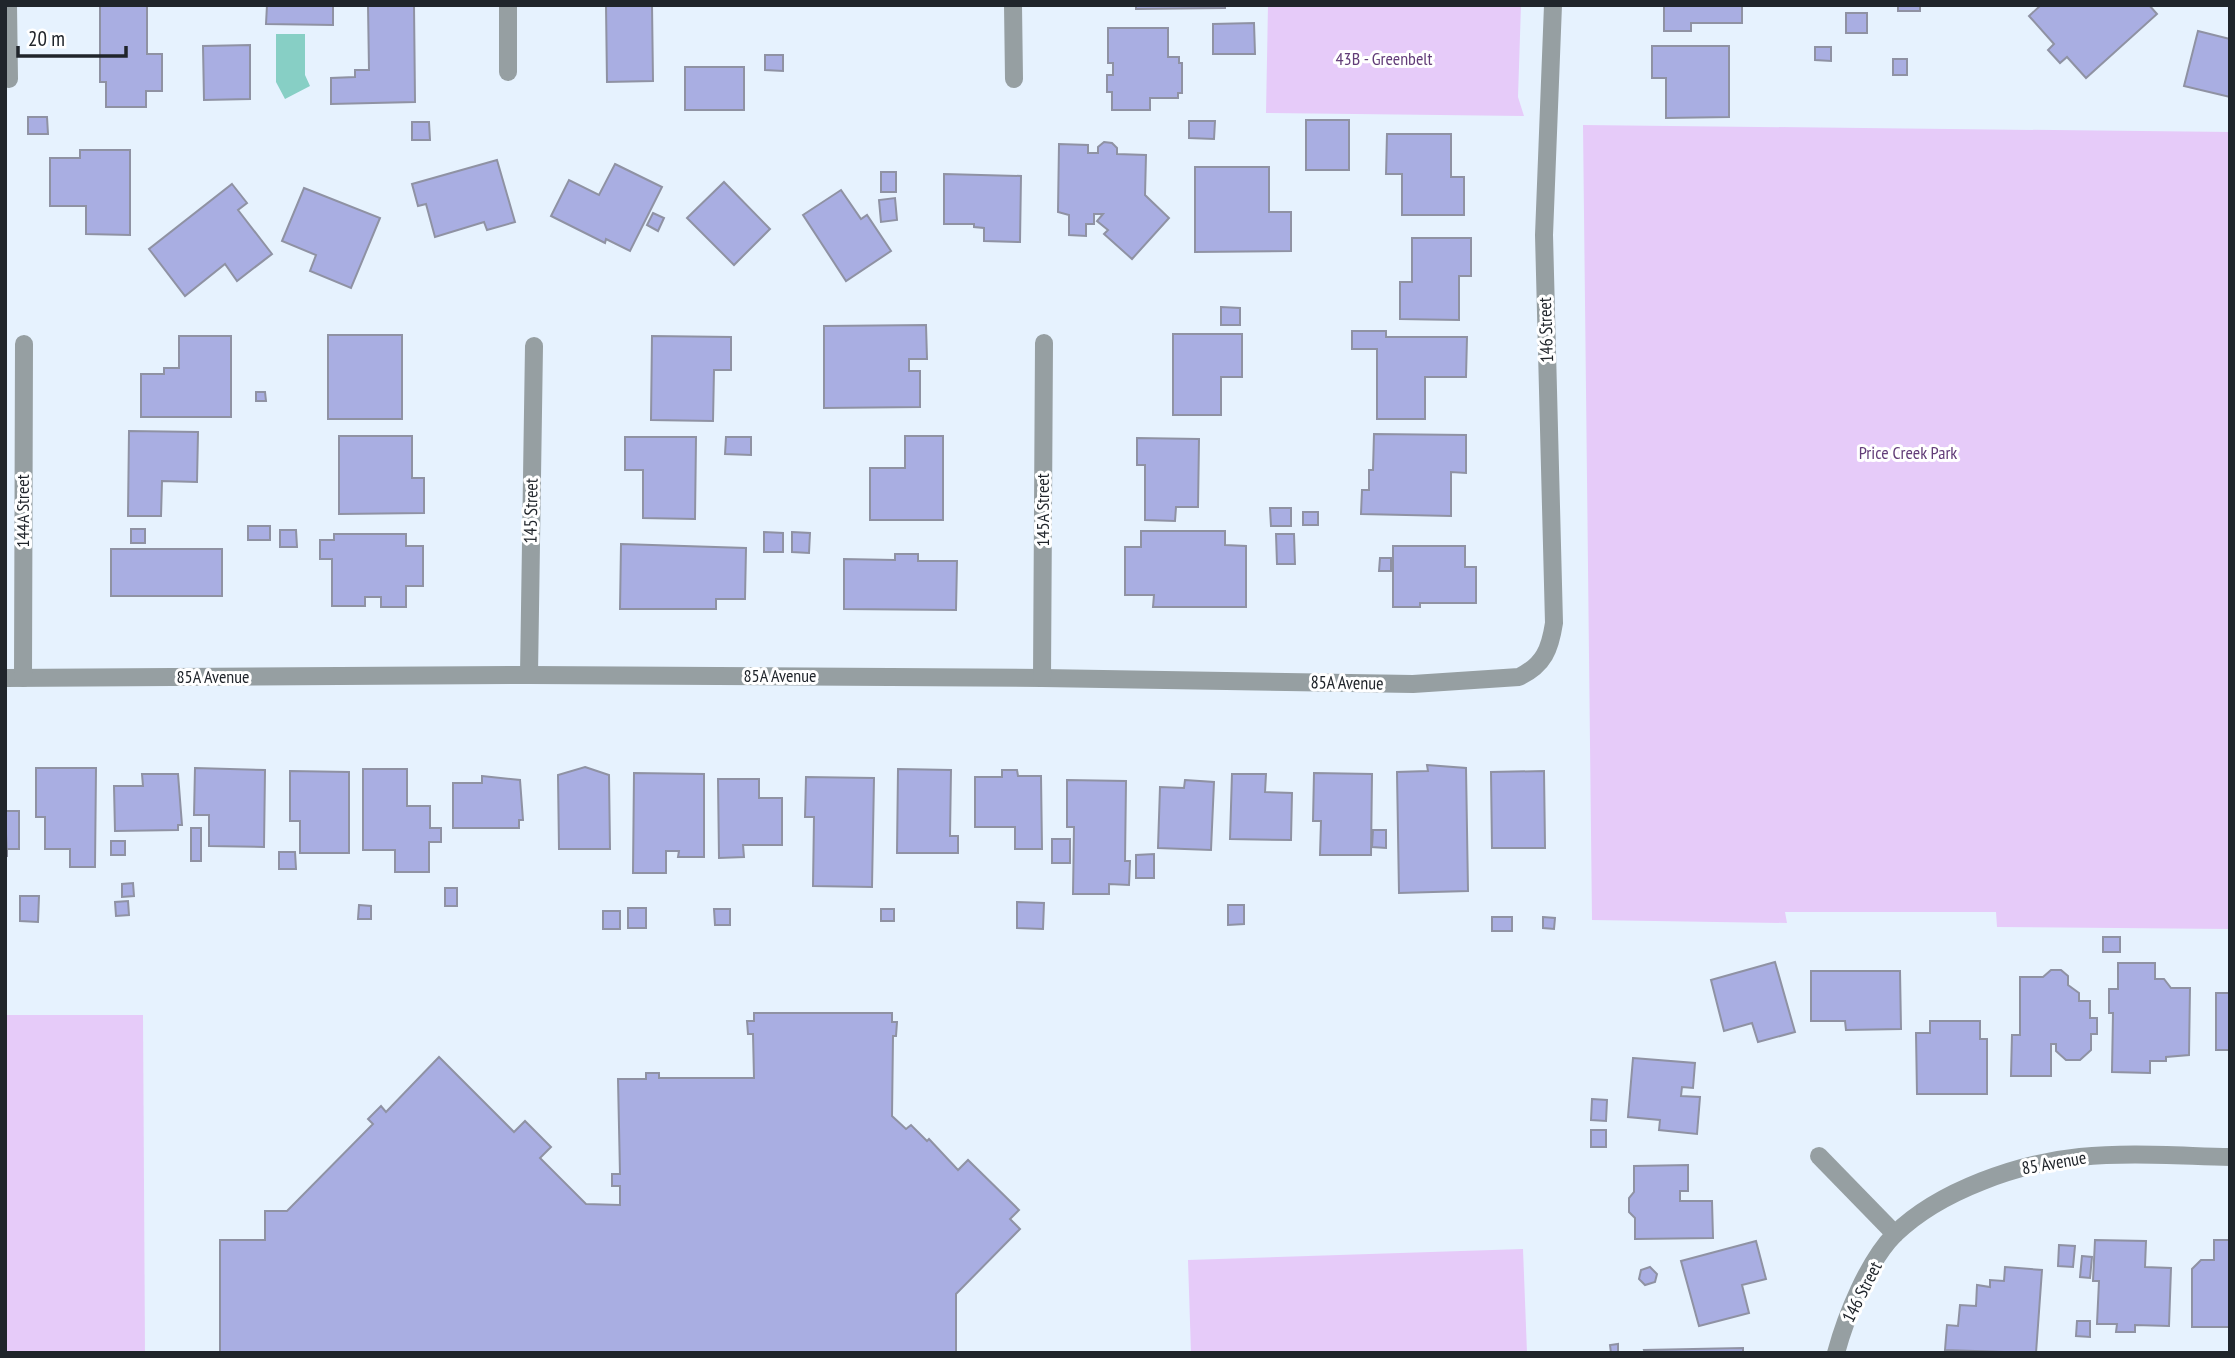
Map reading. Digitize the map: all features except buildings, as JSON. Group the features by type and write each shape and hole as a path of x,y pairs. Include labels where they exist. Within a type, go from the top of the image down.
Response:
{"street":[{"path":"8,5 9,79"},
{"path":"508,5 508,72"},
{"path":"1013,5 1014,79"},
{"name":"146 Street","path":"1547,655 1554,623 1544,235 1553,5"},
{"name":"145A Street","path":"1042,678 1044,343"},
{"name":"144A Street","path":"14,678 24,344"},
{"name":"145 Street","path":"529,675 534,346"},
{"name":"85A Avenue","path":"14,678 529,675 1042,678 1413,684 1519,677 1530,672 1547,655"},
{"path":"1819,1156 1895,1234"},
{"name":"85 Avenue","path":"1895,1234 1952,1196 1995,1177 2038,1163 2106,1156 2230,1157"},
{"name":"146 Street","path":"1836,1353 1859,1292 1895,1234"}],"green space":[{"name":"43B - Greenbelt","path":"1268,5 1521,5 1518,97 1524,116 1266,113"},
{"name":"Price Creek Park","path":"1583,125 2230,132 2230,929 1997,927 1996,912 1785,912 1787,923 1592,920"},
{"path":"5,1015 143,1015 145,1353 5,1353"},
{"path":"1523,1249 1527,1353 1191,1353 1188,1260"}],"shaded area":[{"path":"276,34 305,34 305,75 310,86 285,99 276,82"}]}
